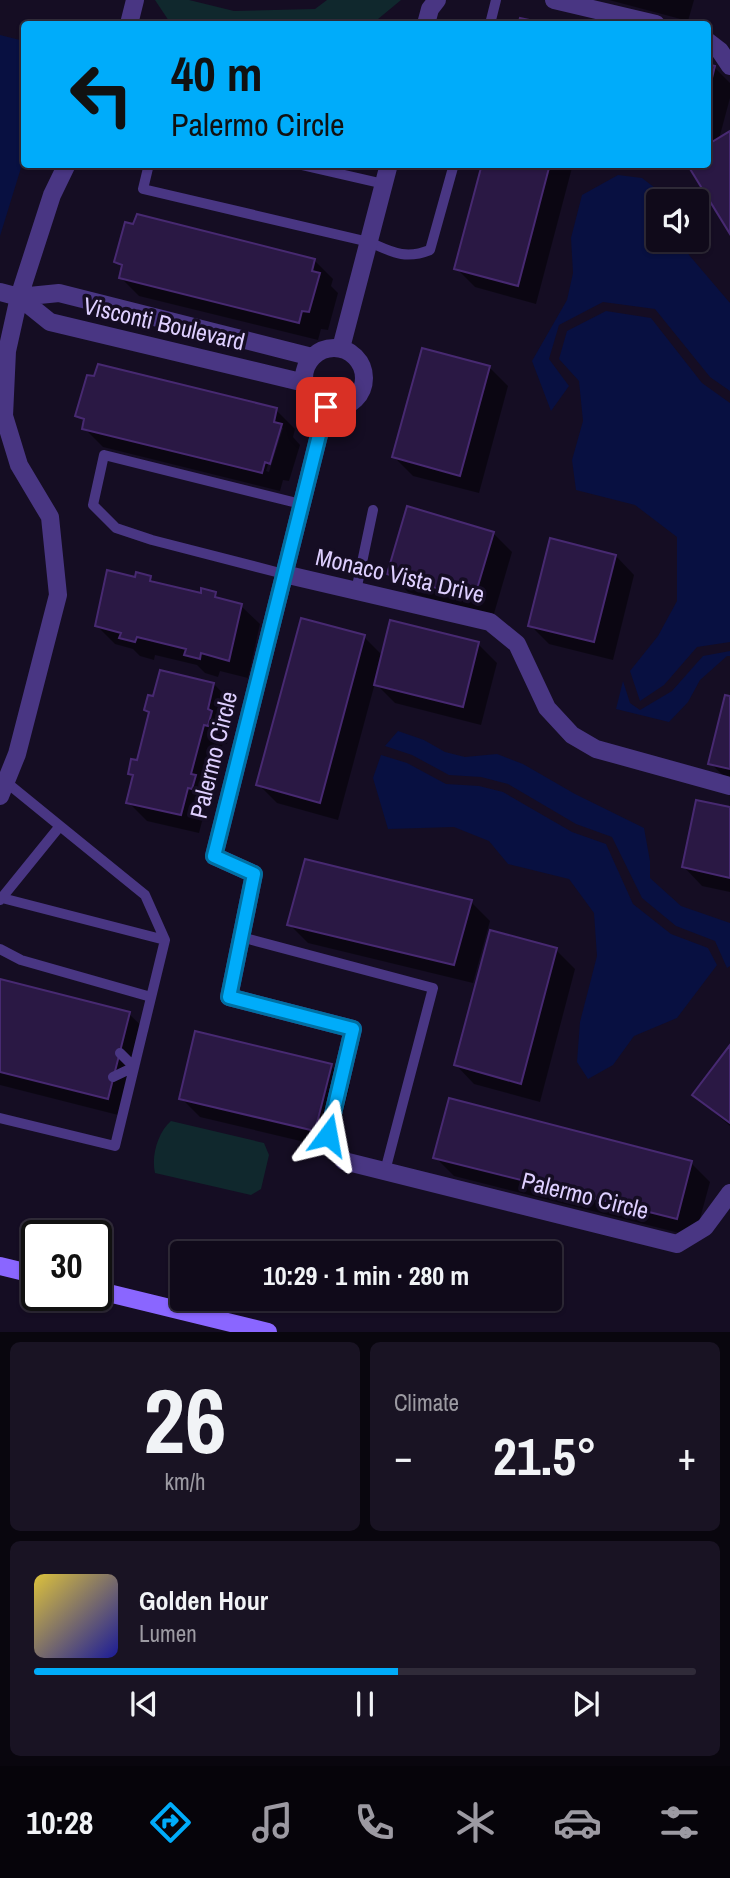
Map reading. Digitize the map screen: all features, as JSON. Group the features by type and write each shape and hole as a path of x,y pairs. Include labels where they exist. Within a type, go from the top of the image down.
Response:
{"street":[{"path":"130,21 135,0"},
{"path":"427,21 430,9 437,0"},
{"path":"554,0 643,21"},
{"path":"711,44 720,51 730,66"},
{"path":"3,789 17,754 58,595 50,517 19,466 4,416 7,351 19,297 51,195 66,168"},
{"path":"341,348 388,168"},
{"name":"Visconti Boulevard","path":"0,292 19,297 60,293 312,357"},
{"name":"Visconti Boulevard","path":"19,297 50,322 304,383"},
{"path":"331,347 341,348 353,353 360,361 365,381 356,400 347,406 326,407 308,393 304,383 305,372 312,357 321,351 331,347"},
{"name":"Palermo Circle","path":"326,407 214,856 254,874 229,997 353,1029 328,1135 344,1161 677,1244 705,1227 730,1193"},
{"name":"Monaco Vista Drive","path":"284,573 490,622 517,644 547,708 572,735 596,750 730,786"},
{"path":"0,1266 21,1271"},
{"path":"112,1294 268,1332"}],"lane":[{"path":"491,21 496,0"},
{"path":"148,168 143,189 369,242 402,255 416,256 430,250 453,168"},
{"path":"314,168 384,184"},
{"path":"284,573 152,540 116,528 93,505 104,455 301,504"},
{"path":"356,591 373,510"},
{"path":"0,1118 115,1146 165,940 145,895 60,826 3,789"},
{"path":"60,826 1,899 165,940"},
{"path":"241,937 433,988 385,1171"},
{"path":"0,949 22,960 151,997"},
{"path":"120,1052 134,1067"},
{"path":"113,1077 134,1067"}],"green space":[{"path":"155,0 189,0 234,11 315,9 327,0 401,0 376,21 169,21"},
{"path":"171,1121 264,1143 269,1155 261,1189 251,1195 155,1173 157,1145 162,1131"}],"shaded area":[{"path":"0,35 21,40 21,168 0,236"},
{"path":"618,175 642,178 656,189 646,189 646,252 688,252 730,303 730,391 710,377 655,309 603,302 559,325 549,359 569,386 551,411 532,361 567,300 573,273 571,238 582,195"},
{"path":"606,311 651,318 702,383 730,403 730,642 697,647 664,685 640,701 630,671 658,636 677,601 677,537 635,505 576,490 572,460 583,421 579,381 559,359 567,331"},
{"path":"730,651 730,656 700,680 688,702 669,722 616,709 623,681 630,703 640,710 672,691 703,656"},
{"path":"398,731 424,740 445,752 465,757 497,754 523,764 575,794 644,828 650,878 681,906 730,923 730,966 727,968 715,941 676,926 642,898 612,837 576,824 508,784 481,777 449,775 412,755 385,746"},
{"path":"381,755 407,763 446,784 479,786 503,792 572,832 606,844 633,904 671,934 708,948 717,965 677,1018 634,1036 613,1065 588,1079 577,1062 580,1022 597,956 594,913 569,879 508,864 489,841 454,827 388,829 373,778"}],"building":[{"path":"711,65 715,66 711,82"},
{"path":"730,131 730,234 709,200 709,189 702,189 689,168 711,168 711,143"},
{"path":"481,168 549,168 518,286 454,269"},
{"path":"137,214 315,259 312,271 320,273 309,312 302,311 299,323 119,278 122,265 114,262 125,222 133,224"},
{"path":"422,348 490,366 460,476 392,457"},
{"path":"98,364 277,408 274,422 282,424 270,464 265,462 262,473 82,429 84,419 75,416 87,375 94,376"},
{"path":"407,506 494,532 474,599 387,574"},
{"path":"550,538 616,555 594,642 528,626"},
{"path":"107,570 135,577 136,572 151,576 150,581 201,593 201,588 216,592 215,597 242,604 229,661 201,653 200,659 184,655 186,649 137,637 135,642 119,638 121,633 95,626"},
{"path":"301,618 365,635 320,803 256,785"},
{"path":"390,620 479,642 463,707 374,685"},
{"path":"160,670 214,683 208,709 212,711 208,726 204,725 191,774 196,775 192,789 188,788 181,815 126,803 133,775 128,774 131,759 137,760 149,712 144,710 148,695 153,696"},
{"path":"725,695 730,696 730,769 708,764"},
{"path":"696,800 730,807 730,878 682,867"},
{"path":"305,859 472,900 454,965 287,925"},
{"path":"490,930 557,948 521,1084 454,1065"},
{"path":"0,979 130,1012 108,1099 0,1072"},
{"path":"195,1031 332,1064 315,1131 179,1099"},
{"path":"730,1045 730,1123 692,1095"},
{"path":"449,1098 692,1161 677,1219 433,1158"}],"route":[{"path":"326,407 214,856 254,874 229,997 353,1029 328,1135"}]}
